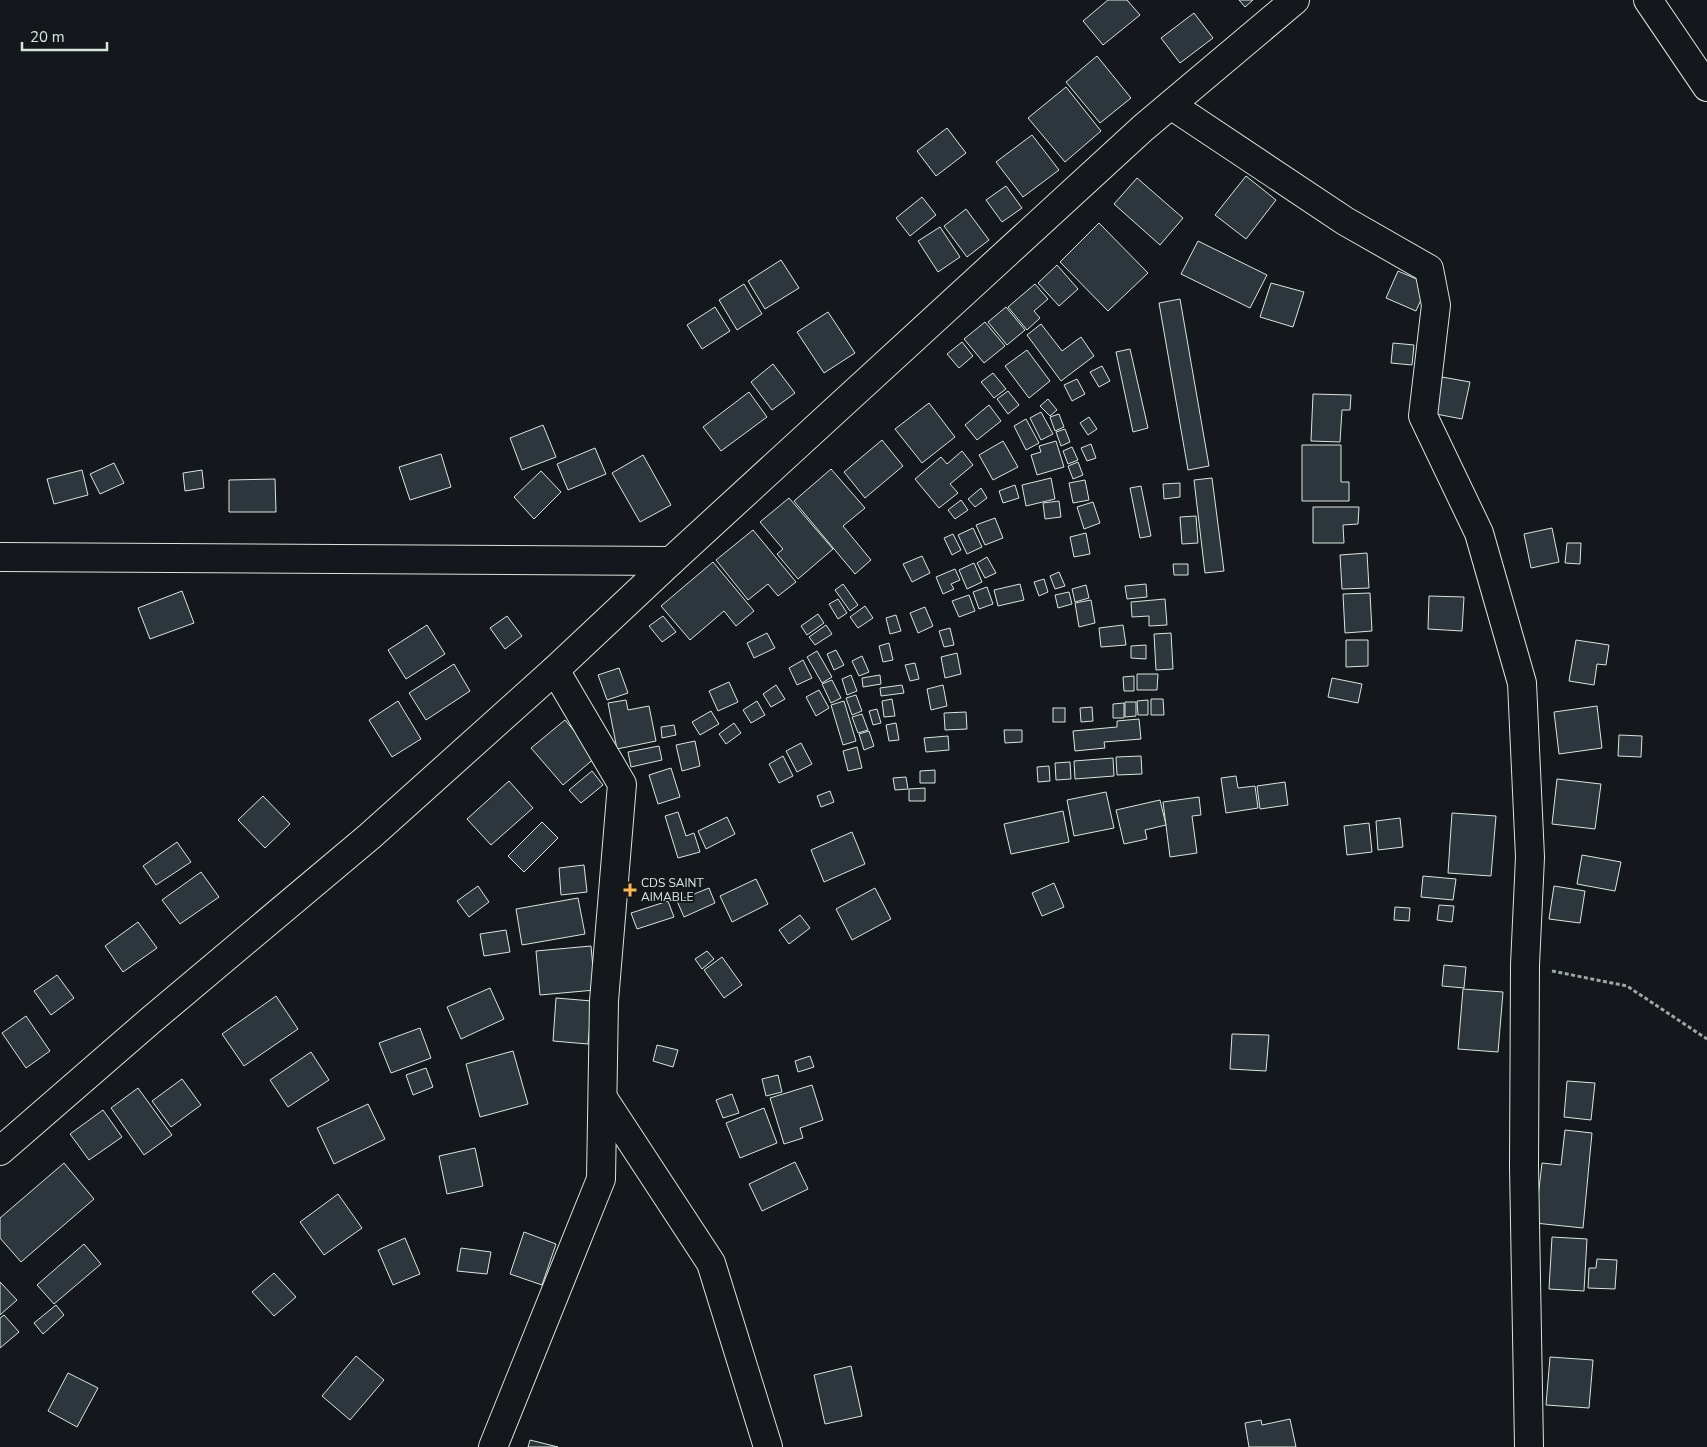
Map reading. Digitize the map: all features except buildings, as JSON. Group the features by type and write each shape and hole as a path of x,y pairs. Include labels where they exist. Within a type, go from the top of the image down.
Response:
{"street":[{"path":"0,1151 151,1020 370,836 555,670 1143,128 1295,0"},
{"path":"1648,0 1707,87"},
{"path":"1171,105 1345,221 1429,269 1436,305 1423,416 1479,533 1522,683 1530,857 1525,965 1524,1166 1529,1447"},
{"path":"0,557 671,562"},
{"path":"493,1447 601,1180 604,1001 622,784 555,670"},
{"path":"603,1098 711,1263 768,1447"}],"path":[{"path":"1525,965 1627,986 1707,1038"}],"place":[{"name":"CDS SAINT AIMABLE","path":"630,890"}]}
